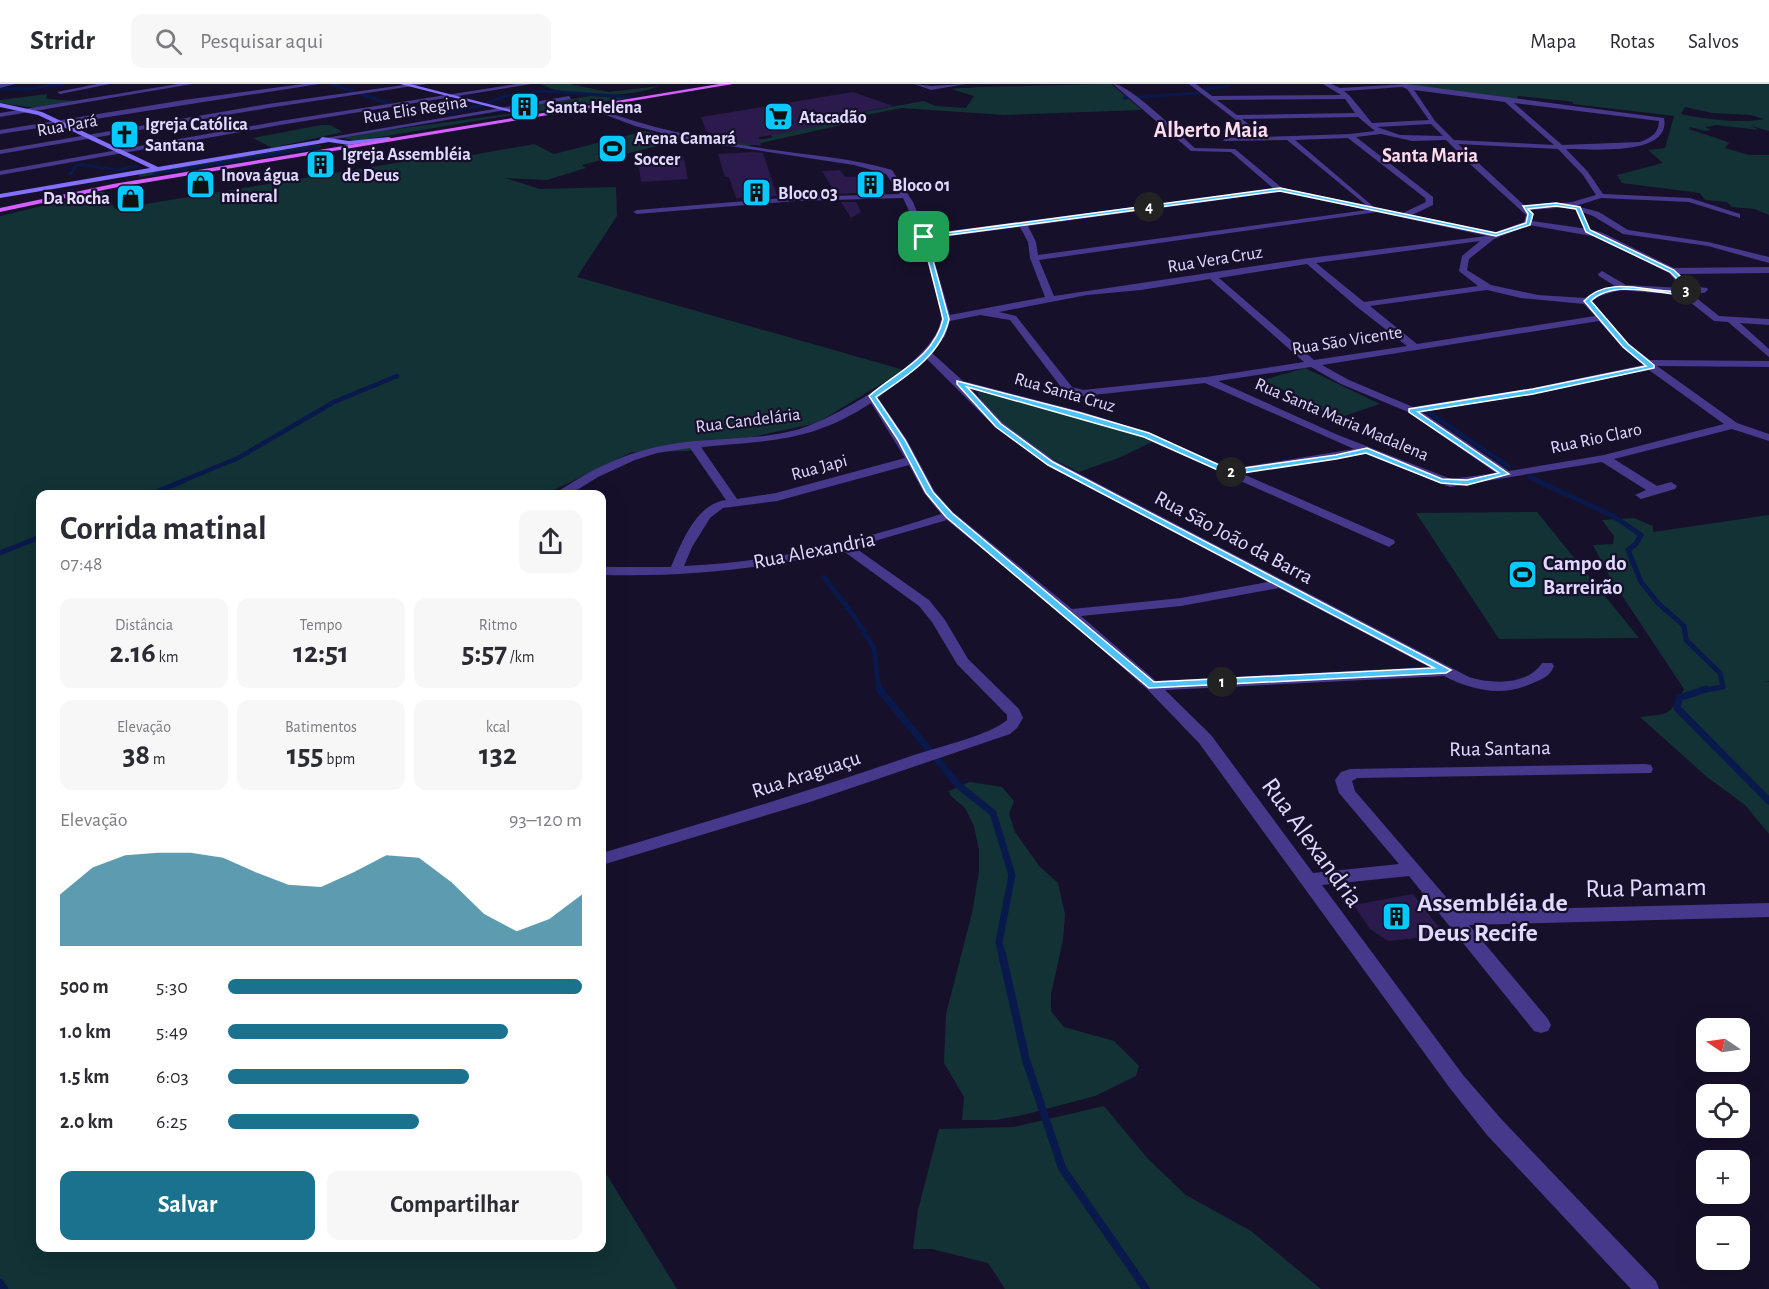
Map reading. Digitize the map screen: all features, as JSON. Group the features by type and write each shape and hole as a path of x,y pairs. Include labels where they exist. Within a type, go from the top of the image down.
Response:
{"main road":[{"path":"0,210 326,143 337,148 730,84"}],"street":[{"path":"0,86 12,84"},
{"path":"60,92 107,84"},
{"path":"0,115 188,84 197,87"},
{"path":"0,132 231,95 316,84"},
{"path":"403,84 533,116"},
{"name":"Rua Pará","path":"0,152 267,106 423,84"},
{"path":"0,173 309,118 528,84"},
{"path":"700,84 708,88"},
{"path":"917,84 938,88 963,84"},
{"path":"1116,84 1193,150 1233,150 1280,190"},
{"path":"1192,84 1265,139"},
{"path":"1326,84 1340,90 1348,97 1370,125 1381,132 1402,139 1617,147 1648,142 1658,135 1662,128 1662,119 1404,86 1340,90"},
{"path":"1404,86 1450,140 1480,170 1525,207 1530,214 1528,224"},
{"path":"207,90 329,124"},
{"path":"1211,98 1348,97"},
{"name":"Rua Elis Regina","path":"326,143 352,134 569,98"},
{"path":"1506,99 1558,146 1589,180 1600,196"},
{"path":"0,105 32,110 157,169"},
{"path":"588,107 621,121 654,130 881,170 891,175 924,237 946,319"},
{"path":"1235,117 1360,115"},
{"path":"1370,125 1433,122"},
{"path":"343,129 352,134"},
{"path":"1225,140 1350,136 1381,132"},
{"path":"1350,136 1429,197 1430,204 1406,215"},
{"path":"1289,138 1374,208"},
{"path":"0,196 326,143 389,140"},
{"path":"337,148 343,146 344,142"},
{"path":"924,237 1280,190 1374,208 1494,236"},
{"path":"637,212 796,199 904,196"},
{"path":"1574,207 1600,196 1690,200 1737,216"},
{"path":"1525,207 1549,205 1574,207 1596,214 1626,232 1708,244 1769,260"},
{"path":"1574,207 1588,231"},
{"path":"1034,258 1385,211"},
{"path":"1023,224 1032,242 1034,258 1050,298"},
{"path":"1769,270 1672,271 1588,231 1528,224 1494,236 1472,251 1462,265 1468,277 1486,287 1522,295 1587,301 1625,345 1704,407 1733,425 1769,438"},
{"name":"Rua Vera Cruz","path":"946,319 1050,298 1494,236"},
{"path":"1309,261 1413,346"},
{"path":"1672,271 1685,291 1714,318 1769,322"},
{"path":"1602,274 1625,288"},
{"path":"1212,276 1310,362 1345,382 1412,410 1505,474"},
{"path":"1360,305 1486,287"},
{"path":"1587,301 1595,293 1625,288 1704,290"},
{"name":"Rua São Vicente","path":"976,312 1013,318 1068,389 1083,393 1206,380 1602,318"},
{"name":"Rua Candelária","path":"570,490 590,478 656,450 764,438 812,430 872,396 912,369 927,354 944,330 946,319"},
{"path":"1726,320 1769,354"},
{"name":"Rua São João da Barra","path":"927,354 959,383 999,425 1051,463 1446,670 1483,688 1504,689 1545,671 1546,666"},
{"path":"1412,410 1533,392 1649,365 1769,364"},
{"name":"Rua Santa Maria Madalena","path":"1206,380 1441,481 1467,482"},
{"name":"Rua Santa Cruz","path":"959,383 1079,414 1146,435 1389,543"},
{"name":"Rua Alexandria","path":"872,396 930,493 949,515 1069,613 1152,686 1205,739 1419,1032 1489,1120 1647,1289"},
{"name":"Rua Rio Claro","path":"1467,482 1604,458 1733,425"},
{"path":"694,445 734,503"},
{"path":"1229,472 1336,457 1367,450"},
{"path":"1604,458 1654,490"},
{"name":"Rua Japi","path":"676,570 686,547 705,516 719,505 777,497 912,460"},
{"path":"1641,495 1671,486"},
{"name":"Rua Alexandria","path":"606,571 676,570 730,566 844,546 949,515"},
{"name":"Rua Araguaçu","path":"606,858 728,823 859,781 1004,730 1014,723 1016,717 1014,712 962,661 938,620 924,603 844,546"},
{"path":"1069,613 1181,602 1280,584"},
{"path":"1152,686 1446,670"},
{"name":"Rua Santana","path":"1413,869 1347,793 1343,780 1347,776 1356,773 1645,769"},
{"path":"1307,880 1413,869 1541,1025"},
{"name":"Rua Pamam","path":"1453,918 1769,910"}],"green space":[{"path":"541,84 570,84 609,92 659,86 633,93 599,95 566,92"},
{"path":"1111,84 1142,110 1004,115 902,108 856,117 864,120 747,146 694,136 736,142 759,140 773,137 770,135 855,119 846,115 924,101 935,106 966,108 974,96 951,89 954,88"},
{"path":"1406,84 1769,84 1769,131 1751,126 1759,130 1717,125 1705,127 1711,130 1705,131 1690,127 1689,129 1729,143 1725,148 1749,155 1769,155 1769,215 1755,209 1732,207 1727,202 1705,200 1700,193 1622,183 1617,175 1663,163 1648,150 1665,148 1674,116 1573,104 1567,101 1518,96 1517,99 1416,88","holes":["1685,107 1712,113 1751,115 1764,119 1723,120 1681,114"]},
{"path":"47,94 46,98 49,99 78,101 36,108 0,103 0,100"},
{"path":"590,96 628,98 536,112 521,110 539,104"},
{"path":"518,114 356,141 337,137"},
{"path":"330,125 343,132 272,148 253,138"},
{"path":"645,131 685,139 582,165 586,168 547,180 505,178 540,189 616,187 617,216 577,277 904,370 817,423 687,451 632,452 554,490 36,490 36,1252 606,1252 606,1174 677,1289 0,1289 0,216 104,191 115,209 420,159 461,157 534,144 554,154"},
{"path":"317,145 323,146 140,177 138,174"},
{"path":"1305,368 1380,404 1338,418 1263,380"},
{"path":"977,391 1127,430 1152,442 1121,457 1079,472 1020,439 993,416"},
{"name":"Campo do Barreirão","path":"1537,512 1639,638 1499,639 1416,513"},
{"path":"1769,515 1769,681 1765,682 1769,682 1769,834 1745,805 1707,777 1640,717 1668,712 1684,689 1609,576 1593,545 1613,544 1614,536 1602,520 1634,518 1653,526 1653,532"},
{"path":"970,782 1002,787 1014,801 1009,814 1015,832 1040,867 1058,883 1065,914 1063,940 1051,994 1051,1011 1064,1027 1114,1041 1139,1066 1136,1076 1095,1096 995,1120 962,1120 964,1097 944,1063 946,1014 972,913 979,871 979,850 974,826 965,808 950,795 949,791"},
{"path":"1104,1106 1148,1159 1186,1195 1251,1231 1321,1289 1005,1289 988,1263 932,1249 913,1249 918,1210 939,1129 1014,1127"}],"building":[{"name":"Atacadão","path":"853,92 893,106 846,115 856,119 759,137 761,146 727,140 706,131 701,117"},
{"path":"763,153 777,196 736,198 729,177 725,177 718,154"},
{"path":"683,155 688,179 641,182 638,158"},
{"path":"840,170 845,177 872,176 882,192 836,194 822,171"},
{"path":"841,202 856,202 861,212 851,218"},
{"name":"Assembléia de Deus Recife","path":"1413,894 1445,935 1388,941 1370,929 1354,905"}],"waterway":[{"path":"0,89 29,89 62,84"},
{"path":"331,84 355,92"},
{"path":"1124,98 1199,93 1205,89 1228,86"},
{"path":"407,106 425,111 452,112 479,106 509,95 544,91 629,97"},
{"path":"361,94 388,103"},
{"path":"197,167 318,147"},
{"path":"70,174 78,164 117,170 137,166"},
{"path":"155,174 196,167"},
{"path":"180,482 238,458 334,402 397,376"},
{"path":"1427,411 1508,466"},
{"path":"1530,477 1541,482"},
{"path":"161,490 183,481"},
{"path":"1538,481 1613,516 1641,535 1636,544 1628,550 1641,582 1658,603 1684,626 1686,640 1720,673 1723,687 1701,691"},
{"path":"0,553 36,539"},
{"path":"824,577 854,616 874,648 879,691"},
{"path":"879,689 958,785 993,813 1012,875 999,942 1002,955"},
{"path":"1701,691 1706,689"},
{"path":"1701,691 1679,698 1677,708 1769,801"},
{"path":"1002,954 1026,1060 1062,1168 1146,1289"},
{"path":"0,1283 4,1289"}],"place":[{"name":"Santa Helena","path":"525,107"},
{"name":"Atacadão","path":"778,117"},
{"name":"Igreja Católica Santana","path":"124,134"},
{"name":"Arena Camará Soccer","path":"613,148"},
{"name":"Igreja Assembléia de Deus","path":"321,164"},
{"name":"Inova água mineral","path":"200,185"},
{"name":"Bloco 01","path":"871,185"},
{"name":"Bloco 03","path":"757,193"},
{"name":"Da Rocha","path":"131,198"},
{"name":"Campo do Barreirão","path":"1522,575"},
{"name":"Assembléia de Deus Recife","path":"1396,917"}],"district":[{"name":"Alberto Maia","path":"1211,129"},
{"name":"Santa Maria","path":"1430,155"}],"route":[{"path":"1280,190 1496,235 1528,224 1531,218 1525,207 1556,205 1578,208 1588,231 1672,271 1681,280 1686,291 1683,293 1625,288 1610,289 1595,293 1587,301 1625,345 1652,366 1533,392 1412,410 1505,474 1467,482 1441,481 1367,450 1336,457 1229,472 1146,435 1079,414 959,383 999,425 1051,463 1446,670 1152,686 1069,613 949,515 920,478 891,422 872,396 912,369 927,354 944,330 946,319 924,237 1280,190"}]}
